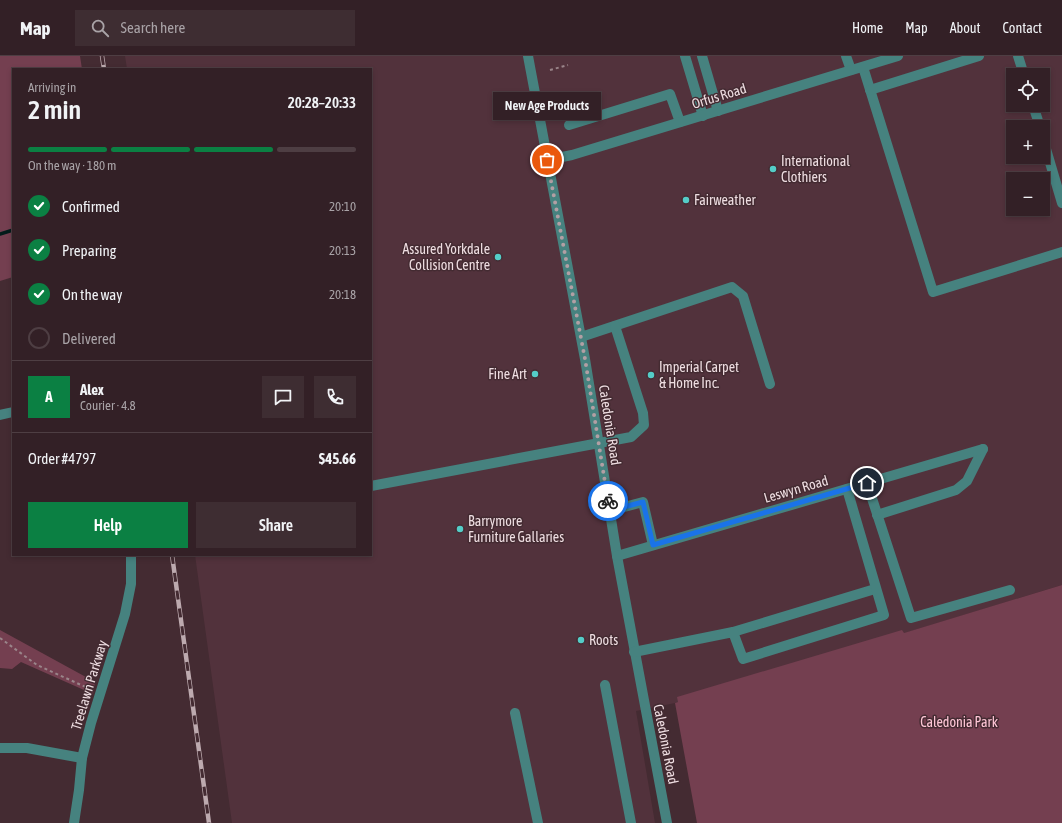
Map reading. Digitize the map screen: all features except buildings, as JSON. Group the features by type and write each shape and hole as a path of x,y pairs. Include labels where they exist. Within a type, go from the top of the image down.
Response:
{"street":[{"name":"Caledonia Road","path":"528,56 581,337 616,556 667,823"},
{"path":"685,56 703,116"},
{"path":"702,56 718,110"},
{"path":"846,56 851,70"},
{"name":"Orfus Road","path":"547,160 572,155 898,56"},
{"path":"870,90 979,56"},
{"path":"1018,56 1022,68"},
{"path":"863,67 933,292 1062,252"},
{"path":"569,125 670,94 680,122"},
{"path":"1050,163 1062,203"},
{"path":"581,337 732,287 743,296 770,384"},
{"path":"372,486 631,437 644,425 643,413 615,326"},
{"path":"0,415 12,412"},
{"name":"Leswyn Road","path":"616,556 983,449 967,481 956,490 877,515"},
{"path":"867,483 911,618 1010,590"},
{"path":"733,632 743,659 884,616 847,489"},
{"path":"609,511 643,502 653,545"},
{"name":"Treelawn Parkway","path":"74,823 82,758 125,614 131,584 132,556"},
{"path":"634,652 733,632 875,588"},
{"path":"605,685 631,823"},
{"path":"515,713 538,823"},
{"path":"0,748 27,748 82,758"}],"path":[{"path":"550,70 568,65"},
{"path":"0,638 37,665 100,694"}],"shaded area":[{"path":"125,56 1062,56 1062,585 675,703 636,711 655,823 232,823 195,556 372,556 372,68 127,68"}],"green space":[{"path":"0,56 80,56 82,68 12,68 12,277 0,281"},
{"name":"Caledonia Park","path":"1062,585 1062,823 697,823 675,703 678,702 677,697 902,630 904,633"},
{"path":"0,630 95,682 93,694 21,662 12,669 0,668"}],"waterway":[{"path":"0,234 12,230"}],"railway":[{"path":"102,56 104,68"},
{"path":"172,556 209,823"}],"way so far":[{"path":"547,160 585,359 608,501"}],"place":[{"name":"New Age Products","path":"547,160"},
{"name":"International Clothiers","path":"773,169"},
{"name":"Fairweather","path":"686,200"},
{"name":"Assured Yorkdale Collision Centre","path":"498,257"},
{"name":"Fine Art","path":"535,374"},
{"name":"Imperial Carpet & Home Inc.","path":"651,375"},
{"name":"Barrymore Furniture Gallaries","path":"460,529"},
{"name":"Roots","path":"581,640"}],"route":[{"path":"608,501 609,511 643,502 653,545 867,483"}]}
